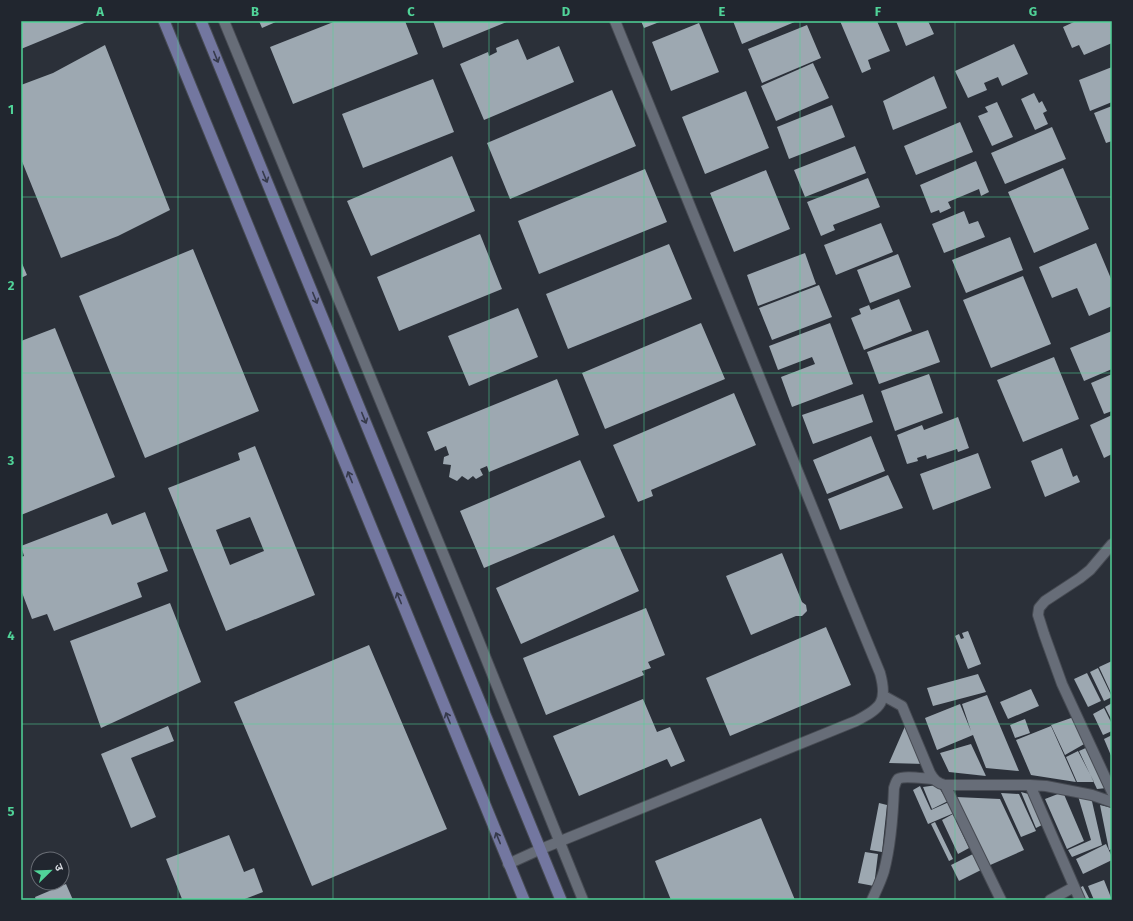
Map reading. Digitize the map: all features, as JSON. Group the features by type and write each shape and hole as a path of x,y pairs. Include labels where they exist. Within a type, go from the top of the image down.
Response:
{"main road":[{"path":"164,21 524,900"},
{"path":"201,21 561,900"}],"street":[{"path":"224,21 466,609 583,900"},
{"path":"508,864 559,841 856,721 871,713 881,703 884,696 884,684 880,673 614,21"},
{"path":"1112,544 1090,570 1045,600 1039,608 1038,615 1062,684 1112,792"},
{"path":"884,696 902,706 933,779"},
{"path":"872,900 884,872 887,858 894,788 899,779 933,779 945,785 1030,785 1074,791 1112,802"},
{"path":"945,785 1002,900"},
{"path":"1030,785 1080,900"},
{"path":"1050,900 1074,887"}],"building":[{"path":"21,21 89,21 21,49"},
{"path":"259,21 278,21 262,28"},
{"path":"336,21 405,21 418,54 293,104 270,47"},
{"path":"433,21 509,21 443,48"},
{"path":"641,21 662,21 644,28"},
{"path":"733,21 797,21 742,44"},
{"path":"840,21 877,21 890,51 868,60 871,69 862,73"},
{"path":"896,21 928,21 934,34 906,46"},
{"path":"1076,21 1112,21 1112,43 1084,55 1079,45 1072,48 1063,27"},
{"path":"699,23 719,72 671,91 652,42"},
{"path":"807,25 821,58 762,83 748,49"},
{"path":"518,39 527,60 559,46 574,82 484,120 460,64 488,52 489,56 497,52 496,48"},
{"path":"1014,44 1028,74 1002,86 998,77 984,83 987,90 968,98 955,71"},
{"path":"105,45 170,210 118,236 61,258 21,159 21,85 53,73"},
{"path":"813,63 829,98 776,121 761,86"},
{"path":"1112,67 1112,102 1090,111 1079,80"},
{"path":"934,76 947,108 893,130 883,101"},
{"path":"433,79 454,132 363,168 342,114"},
{"path":"612,90 636,146 510,199 487,143"},
{"path":"746,91 769,148 705,174 682,117"},
{"path":"1034,93 1039,103 1042,101 1047,111 1043,113 1048,124 1035,130 1021,99"},
{"path":"997,102 1013,137 992,146 978,116 988,112 985,107"},
{"path":"832,105 845,137 789,159 777,127"},
{"path":"1112,106 1112,141 1106,143 1094,113"},
{"path":"960,122 973,152 916,175 904,146"},
{"path":"1052,127 1066,159 1005,184 991,153"},
{"path":"855,146 866,173 805,197 794,170"},
{"path":"452,156 475,211 371,256 347,201"},
{"path":"976,161 989,192 981,196 979,189 948,202 951,208 940,213 939,210 931,213 920,185"},
{"path":"1063,168 1089,229 1034,253 1008,192"},
{"path":"645,169 667,222 539,274 518,221"},
{"path":"766,170 790,229 734,252 710,193"},
{"path":"868,178 880,207 833,225 835,230 821,236 807,202"},
{"path":"964,211 969,224 978,221 985,237 944,253 932,224"},
{"path":"881,223 893,252 836,275 824,245"},
{"path":"480,234 502,289 399,331 377,277"},
{"path":"1010,237 1023,270 966,293 952,260"},
{"path":"1096,243 1112,281 1112,306 1089,316 1077,288 1052,298 1039,267"},
{"path":"669,244 692,299 568,349 546,294"},
{"path":"193,249 259,411 145,458 79,296"},
{"path":"805,253 816,284 758,306 747,275"},
{"path":"898,254 911,287 870,303 857,270"},
{"path":"21,261 27,275 21,278"},
{"path":"1023,276 1051,344 991,368 963,300"},
{"path":"819,285 832,317 772,340 759,308"},
{"path":"899,299 912,331 864,350 851,318 861,314 859,309 869,305 871,310"},
{"path":"518,308 538,357 469,386 448,336"},
{"path":"701,323 725,379 605,429 582,373"},
{"path":"830,323 853,384 792,407 781,377 815,364 812,357 778,370 769,346"},
{"path":"55,328 115,477 21,515 21,341"},
{"path":"928,330 940,362 879,384 867,352"},
{"path":"1112,331 1112,369 1084,381 1070,348"},
{"path":"1054,357 1079,419 1023,442 997,380"},
{"path":"929,374 943,413 895,431 881,391"},
{"path":"1112,374 1112,411 1104,414 1091,383"},
{"path":"557,379 579,435 489,472 487,466 480,469 483,475 476,479 473,476 468,480 462,476 457,481 449,477 451,465 443,464 444,457 449,455 446,446 435,451 427,432"},
{"path":"734,393 756,445 651,490 653,496 638,502 613,445"},
{"path":"863,394 873,422 813,444 802,415"},
{"path":"1112,415 1112,454 1104,458 1090,425"},
{"path":"958,417 969,448 958,452 957,449 927,459 926,455 917,458 918,461 907,464 897,435 922,425 924,430"},
{"path":"871,436 885,471 827,494 813,460"},
{"path":"255,446 315,595 226,631 168,488 240,460 238,453","holes":["250,517 264,551 230,565 216,530"]},
{"path":"1062,448 1073,477 1077,475 1080,482 1045,497 1031,461"},
{"path":"978,453 991,488 933,510 920,474"},
{"path":"580,460 605,517 484,568 460,511"},
{"path":"888,475 903,508 840,530 828,499"},
{"path":"145,512 168,571 137,583 142,597 54,631 47,614 32,619 21,590 21,557 24,556 21,546 107,513 112,525"},
{"path":"614,535 639,591 521,644 496,588"},
{"path":"782,553 802,602 806,605 807,611 802,616 796,616 751,635 726,576"},
{"path":"170,603 201,682 101,728 70,641"},
{"path":"646,608 665,655 648,662 651,668 642,671 644,675 546,715 523,658"},
{"path":"826,627 851,685 730,736 706,678"},
{"path":"968,631 981,664 968,669 955,636 959,634 961,639 964,638 962,633"},
{"path":"369,645 447,829 312,886 234,702"},
{"path":"1112,661 1112,695 1099,667"},
{"path":"1098,668 1112,697 1104,701 1090,672"},
{"path":"1087,673 1101,701 1088,707 1074,679"},
{"path":"978,674 986,692 933,706 927,688"},
{"path":"1031,689 1039,706 1008,719 1000,702"},
{"path":"987,695 1019,771 986,768 973,735 937,750 925,718 960,704 971,731 962,704"},
{"path":"643,699 657,732 670,727 685,761 671,767 667,759 579,796 553,736"},
{"path":"1112,703 1112,721 1105,707"},
{"path":"1104,708 1112,724 1112,731 1103,735 1093,714"},
{"path":"1074,717 1086,743 1065,755 1051,725"},
{"path":"1025,719 1030,733 1015,738 1010,725"},
{"path":"906,724 925,764 889,763"},
{"path":"168,726 174,741 131,758 156,817 131,828 101,754"},
{"path":"1051,726 1076,782 1031,775 1016,740"},
{"path":"1112,735 1112,758 1104,739"},
{"path":"971,744 986,776 949,772 940,753"},
{"path":"1088,747 1107,788 1097,789 1079,751"},
{"path":"1078,751 1094,782 1077,782 1066,757"},
{"path":"937,785 948,801 932,809 923,787"},
{"path":"920,786 931,810 949,802 954,813 928,824 913,790"},
{"path":"1021,792 1032,795 1044,824 1036,828"},
{"path":"1063,792 1084,841 1067,849 1045,799"},
{"path":"1001,793 1019,794 1036,831 1021,837"},
{"path":"1078,796 1091,797 1102,845 1072,857 1068,850 1091,840"},
{"path":"956,797 1000,799 1024,850 988,866"},
{"path":"879,803 887,805 882,852 870,850"},
{"path":"1100,805 1112,808 1112,849 1109,850"},
{"path":"953,814 969,848 958,854 942,820"},
{"path":"761,818 795,900 671,900 655,861"},
{"path":"935,822 953,859 949,861 931,824"},
{"path":"229,835 244,872 254,868 263,892 242,900 178,900 182,899 166,859"},
{"path":"1106,844 1112,860 1083,874 1076,859"},
{"path":"865,852 878,854 874,886 858,883"},
{"path":"975,853 983,869 959,881 951,865"},
{"path":"1104,880 1112,900 1094,900 1088,886"},
{"path":"1083,886 1090,900 1082,900 1077,889"},
{"path":"49,891 69,891 73,900 36,900 35,897"}]}
